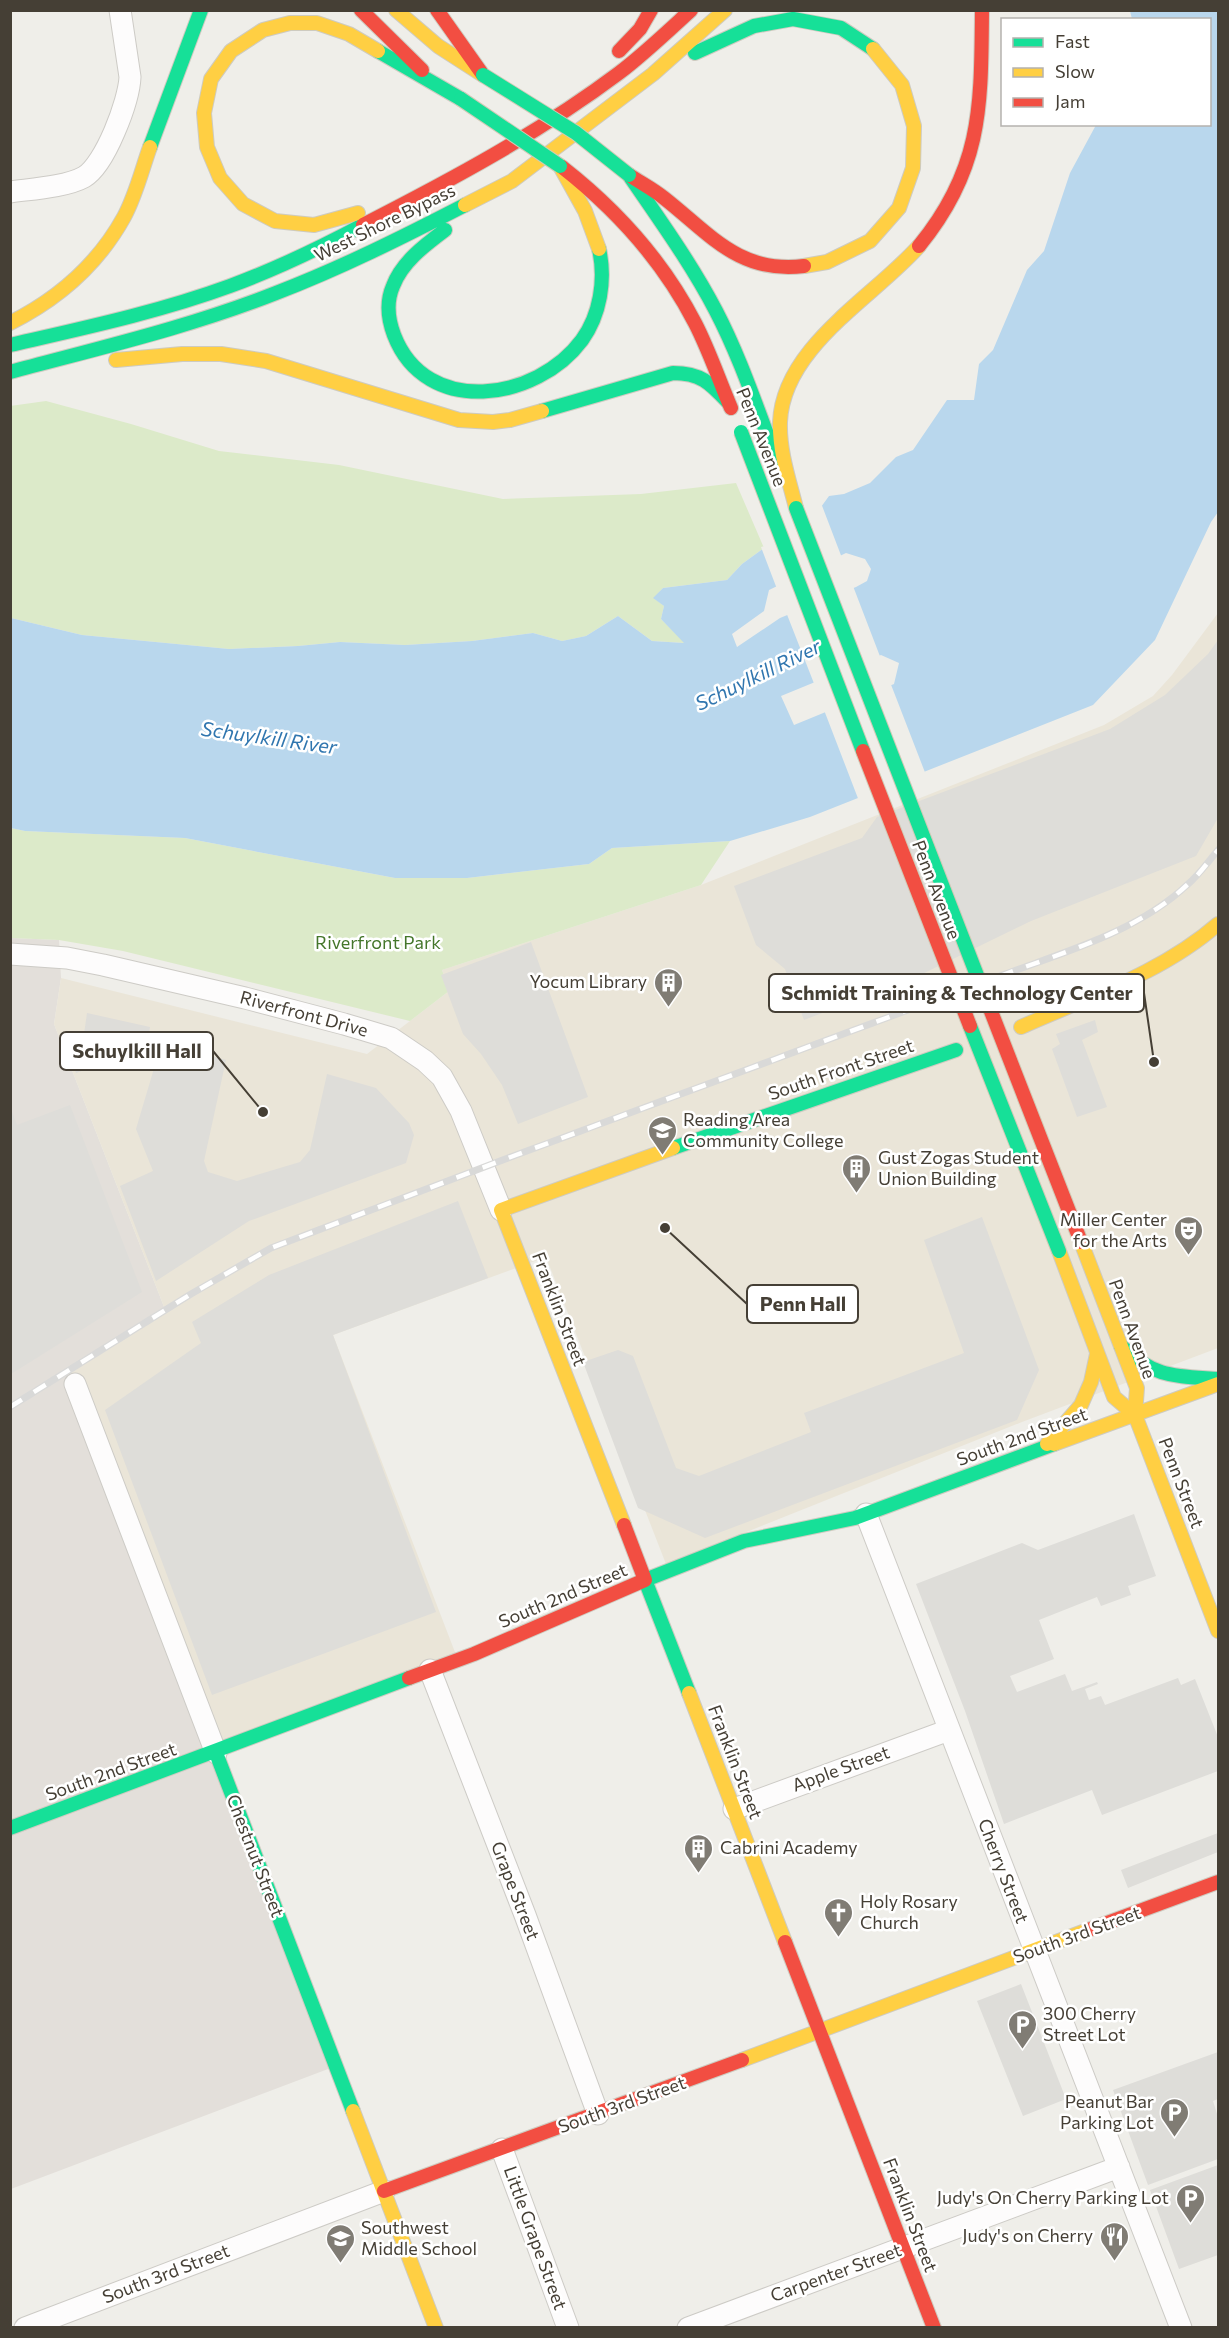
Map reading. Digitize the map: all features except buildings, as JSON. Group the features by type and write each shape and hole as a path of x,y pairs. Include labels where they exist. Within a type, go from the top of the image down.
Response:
{"main road":[{"path":"10,323 51,300 72,284 99,256 113,236 125,215 201,10"},
{"name":"Penn Avenue","path":"361,10 422,70 586,185 645,244 681,298 712,360 741,432 1114,1397 1135,1414"},
{"name":"Penn Avenue","path":"396,10 428,40 459,62 568,128 629,175 686,259 717,312 796,508 1137,1388 1135,1414"},
{"path":"437,10 483,75"},
{"path":"563,112 640,29 651,10"},
{"name":"West Shore Bypass","path":"10,345 95,326 205,294 292,261 329,244 455,177 563,112 619,73 691,10"},
{"name":"West Shore Bypass","path":"10,372 165,331 274,294 347,264 512,182 653,75 725,10"},
{"path":"796,508 780,433 782,408 789,384 806,357 821,340 910,257 925,240 952,196 968,164 977,124 982,10"},
{"path":"629,175 653,189 726,250 751,262 780,268 808,267 831,261 849,254 866,243 894,215 913,173 917,151 915,125 896,74 867,42 843,27 831,23 793,19 764,24 727,36 653,75"},
{"path":"455,177 314,225 282,222 249,209 220,181 206,149 205,112 212,80 227,56 254,34 270,27 296,22 317,23 358,38 396,63 461,99"},
{"path":"512,182 414,255 394,283 388,311 398,345 414,367 435,381 456,389 489,393 532,380 554,370 565,361 589,333 600,299 602,258 598,241 585,212 560,166"},
{"path":"10,379 101,363 182,354 221,354 266,361 459,420 510,420 673,373 691,372 704,379 728,402"},
{"path":"1020,1027 1048,1017 1156,967 1195,944 1218,924"},
{"name":"South Front Street","path":"501,1210 714,1133 956,1050"},
{"name":"Franklin Street","path":"501,1210 934,2328"},
{"path":"1121,1346 1137,1362 1157,1374 1218,1379"},
{"path":"1044,1448 1081,1405 1091,1382 1097,1354"},
{"name":"South 2nd Street","path":"10,1828 216,1753 474,1654 744,1541 855,1518 1218,1384"},
{"name":"Penn Street","path":"1135,1414 1218,1631"},
{"name":"Chestnut Street","path":"216,1753 436,2328"},
{"name":"South 3rd Street","path":"384,2191 598,2114 1218,1882"}],"street":[{"path":"10,192 84,177 92,171 103,155 128,97 130,77 120,10"},
{"name":"Riverfront Drive","path":"10,954 67,958 103,965 256,1001 391,1038 425,1061 442,1077 461,1111 501,1210"},
{"name":"Chestnut Street","path":"75,1384 216,1753"},
{"name":"Cherry Street","path":"866,1514 1181,2328"},
{"name":"Grape Street","path":"430,1670 598,2114"},
{"name":"Apple Street","path":"734,1809 949,1730"},
{"name":"Little Grape Street","path":"502,2149 568,2328"},
{"name":"Carpenter Street","path":"688,2328 1119,2167"},
{"name":"South 3rd Street","path":"25,2328 384,2191"}],"shaded area":[{"name":"Reading Area Community College","path":"1218,613 1218,1348 1022,1422 666,1564 546,1257 333,1335 458,1660 216,1753 70,1372 166,1312 54,1024 61,978 367,1054 449,991 442,970 701,885 1104,725 1153,696 1172,675"},
{"path":"1218,640 1218,818 1196,856 1031,921 914,978 804,1020 785,969 756,945 734,886 862,838 877,817 1110,729 1165,695 1208,654"},
{"path":"11,938 59,940 61,978 54,1024 166,1312 71,1372 336,2066 11,2189"},
{"path":"531,942 588,1097 518,1124 502,1085 481,1054 463,1034 441,975"},
{"path":"87,1013 150,1027 148,1039 226,1060 204,1161 208,1172 237,1181 300,1162 310,1150 327,1074 376,1088 409,1123 414,1135 406,1163 249,1221 156,1281 120,1186 153,1171 136,1129 155,1065 124,1055 76,1073 64,1042 84,1034"},
{"path":"1095,1020 1098,1032 1082,1040 1107,1107 1077,1117 1052,1049 1060,1044 1056,1034"},
{"path":"70,1105 142,1292 11,1374 11,1109 17,1125"},
{"path":"458,1201 488,1278 333,1335 436,1612 212,1695 105,1410 201,1343 192,1322 269,1275"},
{"path":"982,1217 1039,1370 1017,1420 705,1538 638,1508 583,1362 618,1350 633,1356 676,1468 699,1476 811,1432 804,1413 964,1353 924,1240"},
{"path":"1134,1514 1156,1576 1128,1586 1131,1595 1101,1606 1097,1597 1039,1620 1054,1659 1010,1676 1017,1692 1065,1674 1072,1691 1097,1682 1098,1684 1085,1689 1089,1700 1101,1696 1105,1705 1178,1678 1181,1685 1195,1679 1218,1737 1218,1771 1102,1815 1092,1790 1004,1824 965,1711 916,1584 1022,1543 1038,1550"},
{"path":"1218,1833 1218,1852 1128,1888 1121,1870"},
{"name":"300 Cherry Street Lot","path":"1021,1984 1066,2099 1023,2116 977,2001"},
{"name":"Peanut Bar Parking Lot","path":"1218,2052 1218,2099 1213,2101 1218,2117 1218,2159 1148,2185 1113,2090"},
{"name":"Judy's On Cherry Parking Lot","path":"1218,2165 1218,2255 1179,2269 1150,2190"}],"green space":[{"path":"46,401 219,451 339,465 503,499 641,494 736,483 764,548 742,564 727,580 663,588 654,598 664,606 661,619 685,643 652,641 618,616 586,636 562,641 533,633 472,641 405,645 340,642 229,649 82,635 11,618 10,406"},
{"name":"Riverfront Park","path":"11,828 25,831 185,838 395,878 467,878 589,864 612,848 730,841 701,885 442,970 449,991 410,1021 123,951 59,940 11,938"}],"water":[{"name":"Schuylkill River","path":"1130,11 1218,11 1218,512 1211,522 1155,640 1093,705 810,817 730,841 612,848 589,864 467,878 395,878 185,838 25,831 11,828 11,618 82,635 229,649 340,642 405,645 472,641 533,633 562,641 586,636 618,616 652,641 684,643 661,619 664,606 653,598 663,588 727,580 742,564 764,548 795,543 829,496 844,494 870,483 896,457 913,450 947,400 974,400 979,364 993,350 1027,270 1044,251 1070,173 1095,126 1211,126 1211,18 1132,18","holes":["846,553 865,559 871,569 867,581 780,618 737,647 732,634 764,611 769,590","881,655 899,663 894,684 794,725 781,696"]}],"pier":[{"path":"821,503 842,558 777,589 761,547 794,540"},
{"path":"853,586 881,659 815,686 786,612"},
{"path":"890,682 926,775 859,801 824,710"}],"railway":[{"path":"1000,976 1099,939 1146,916 1191,881 1218,850"},
{"path":"10,1407 191,1294 271,1248 935,1000"}],"traffic: fast":[{"path":"150,147 201,10"},
{"path":"695,53 754,26 793,19 841,28 873,49"},
{"path":"378,51 461,99"},
{"path":"483,75 576,133 629,175"},
{"path":"461,99 560,166"},
{"path":"629,175 685,258 716,311 742,369 780,468"},
{"path":"10,372 144,336 244,305 348,263 465,205"},
{"path":"10,345 121,319 203,295 281,265 363,225"},
{"path":"445,230 422,248 402,269 389,298 389,310 394,335 409,362 431,379 456,389 483,392 511,387 538,377 562,361 582,340 597,308 602,273 599,249"},
{"path":"542,411 673,373 683,373 704,380 728,402"},
{"path":"741,432 863,751"},
{"path":"796,508 985,996"},
{"path":"970,1026 1059,1251"},
{"path":"673,1148 956,1050"},
{"path":"1121,1346 1155,1370 1177,1376 1218,1379"},
{"path":"689,1693 645,1580 744,1541 855,1518 1054,1444"},
{"path":"10,1828 409,1678"},
{"path":"216,1753 353,2111"}],"traffic: slow":[{"path":"396,10 438,46 483,75"},
{"path":"465,205 512,181 653,74 725,10"},
{"path":"358,213 314,225 275,221 243,204 220,178 207,147 204,113 211,79 231,51 263,30 290,23 317,23 349,34 378,51"},
{"path":"804,266 827,262 870,241 899,208 913,168 914,126 902,85 873,49"},
{"path":"10,323 60,291 75,279 102,250 128,209 150,147"},
{"path":"560,166 585,211 599,249"},
{"path":"796,508 780,433 785,395 797,370 813,347 919,246"},
{"path":"116,360 182,354 221,354 266,361 459,420 493,422 542,411"},
{"path":"1021,1027 1149,970 1173,957 1218,924"},
{"path":"624,1525 501,1210 673,1148"},
{"path":"1081,1242 1137,1388 1135,1415 1218,1631"},
{"path":"1059,1251 1114,1397 1135,1415"},
{"path":"1047,1444 1081,1405 1091,1382 1097,1354"},
{"path":"1054,1444 1218,1384"},
{"path":"689,1693 785,1942"},
{"path":"742,2060 1088,1930"},
{"path":"353,2111 436,2328"}],"traffic: jam":[{"path":"361,10 422,70"},
{"path":"437,10 483,75"},
{"path":"619,51 640,29 651,10"},
{"path":"363,225 462,173 558,116 628,66 691,10"},
{"path":"919,246 956,190 967,162 979,106 982,10"},
{"path":"562,167 620,219 668,279 700,333 731,408"},
{"path":"629,175 660,195 711,237 743,257 761,264 781,267 804,266"},
{"path":"863,751 970,1026"},
{"path":"985,996 1081,1242"},
{"path":"409,1678 474,1654 645,1580 624,1525"},
{"path":"1088,1930 1218,1882"},
{"path":"785,1942 934,2328"},
{"path":"384,2191 742,2060"}],"place":[{"name":"Yocum Library","path":"668,1008"},
{"name":"Schmidt Training & Technology Center","path":"1154,1062"},
{"name":"Schuylkill Hall","path":"263,1112"},
{"name":"Reading Area Community College","path":"662,1156"},
{"name":"Gust Zogas Student Union Building","path":"857,1194"},
{"name":"Penn Hall","path":"665,1228"},
{"name":"Miller Center for the Arts","path":"1188,1256"},
{"name":"Cabrini Academy","path":"699,1874"},
{"name":"Holy Rosary Church","path":"839,1938"},
{"name":"300 Cherry Street Lot","path":"1022,2050"},
{"name":"Peanut Bar Parking Lot","path":"1175,2138"},
{"name":"Judy's On Cherry Parking Lot","path":"1190,2224"},
{"name":"Judy's on Cherry","path":"1114,2262"},
{"name":"Southwest Middle School","path":"340,2264"}]}
